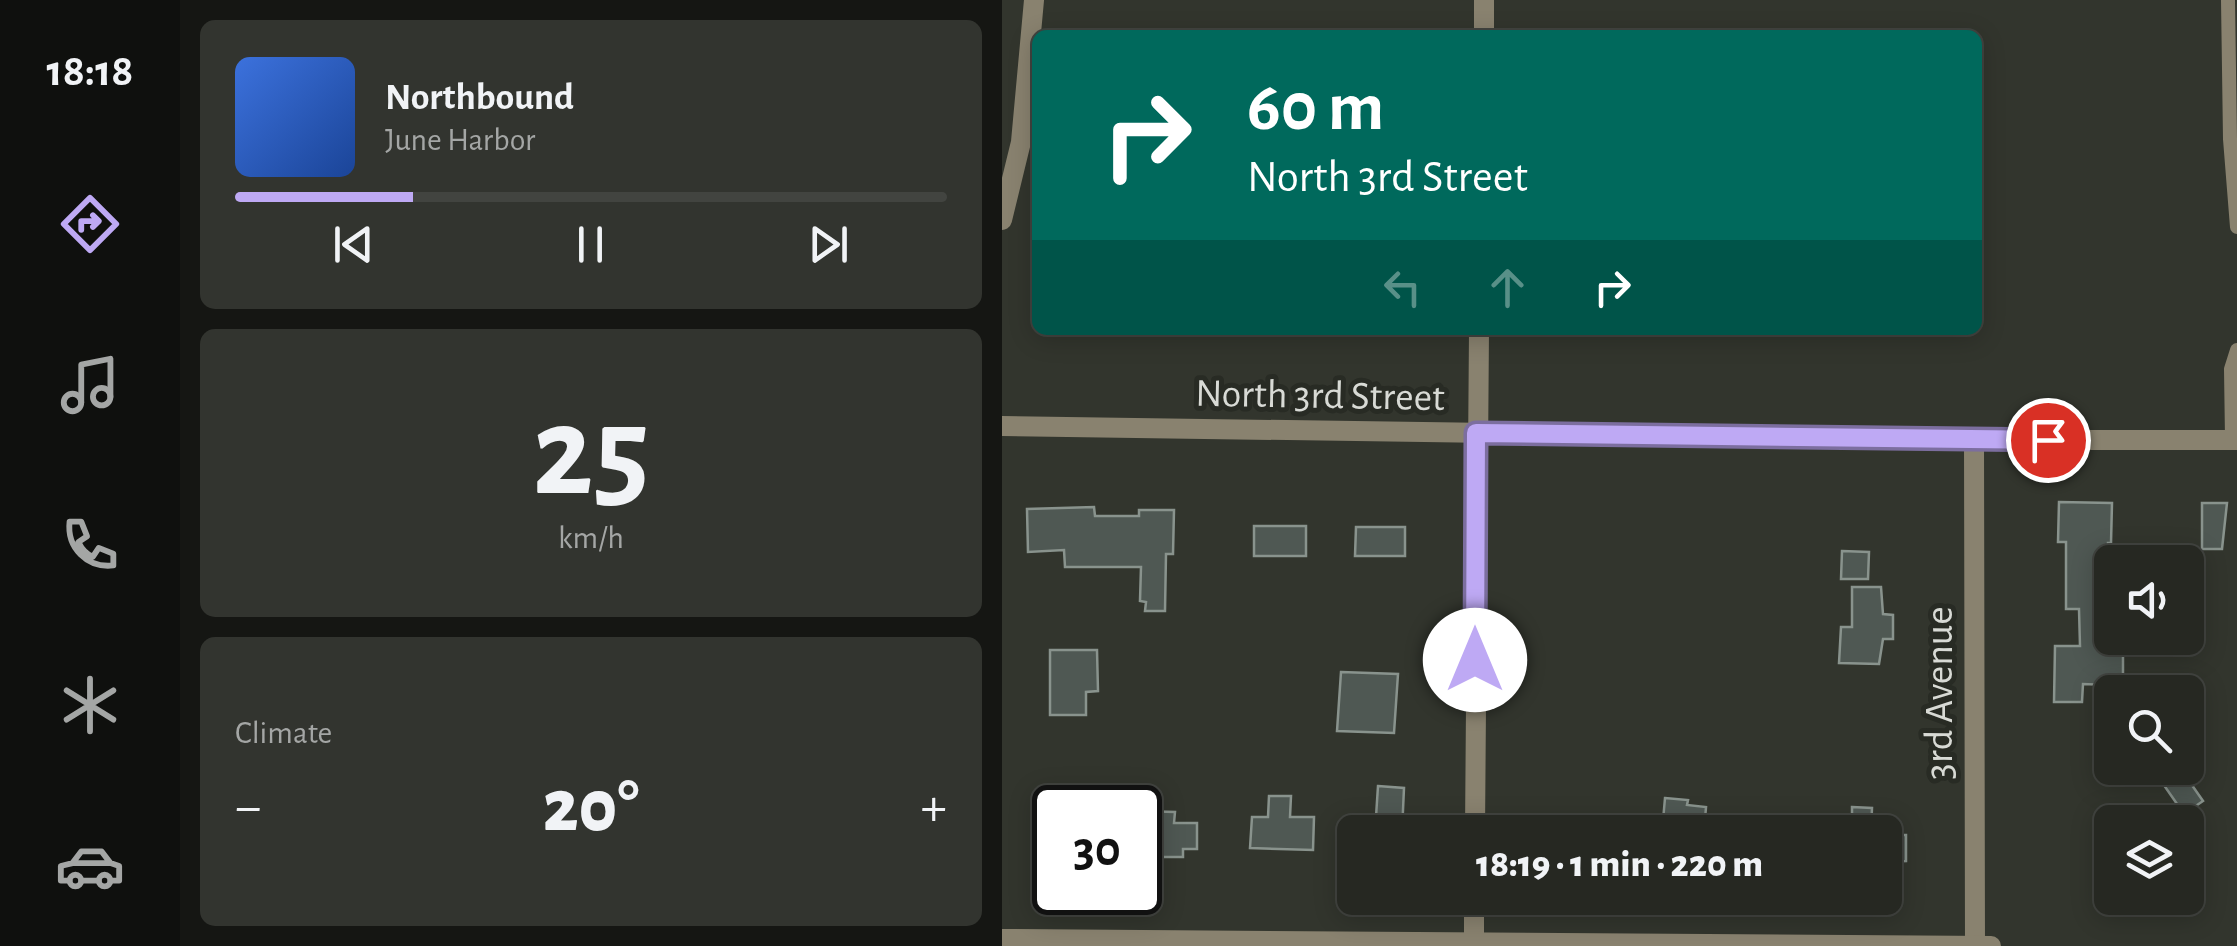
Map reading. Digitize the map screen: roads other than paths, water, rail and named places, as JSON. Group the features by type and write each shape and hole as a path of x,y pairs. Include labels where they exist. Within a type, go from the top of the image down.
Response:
{"street":[{"path":"1002,220 1020,142 1034,0"},
{"path":"1484,0 1484,30"},
{"path":"1474,815 1479,335"},
{"name":"North 3rd Street","path":"1002,426 2234,440"},
{"name":"3rd Avenue","path":"1974,440 1975,946"},
{"path":"1474,915 1474,944"},
{"path":"1002,939 1991,946"}],"lane":[{"path":"2228,0 2236,227"},
{"path":"2234,440 2230,368 2236,350"}]}
